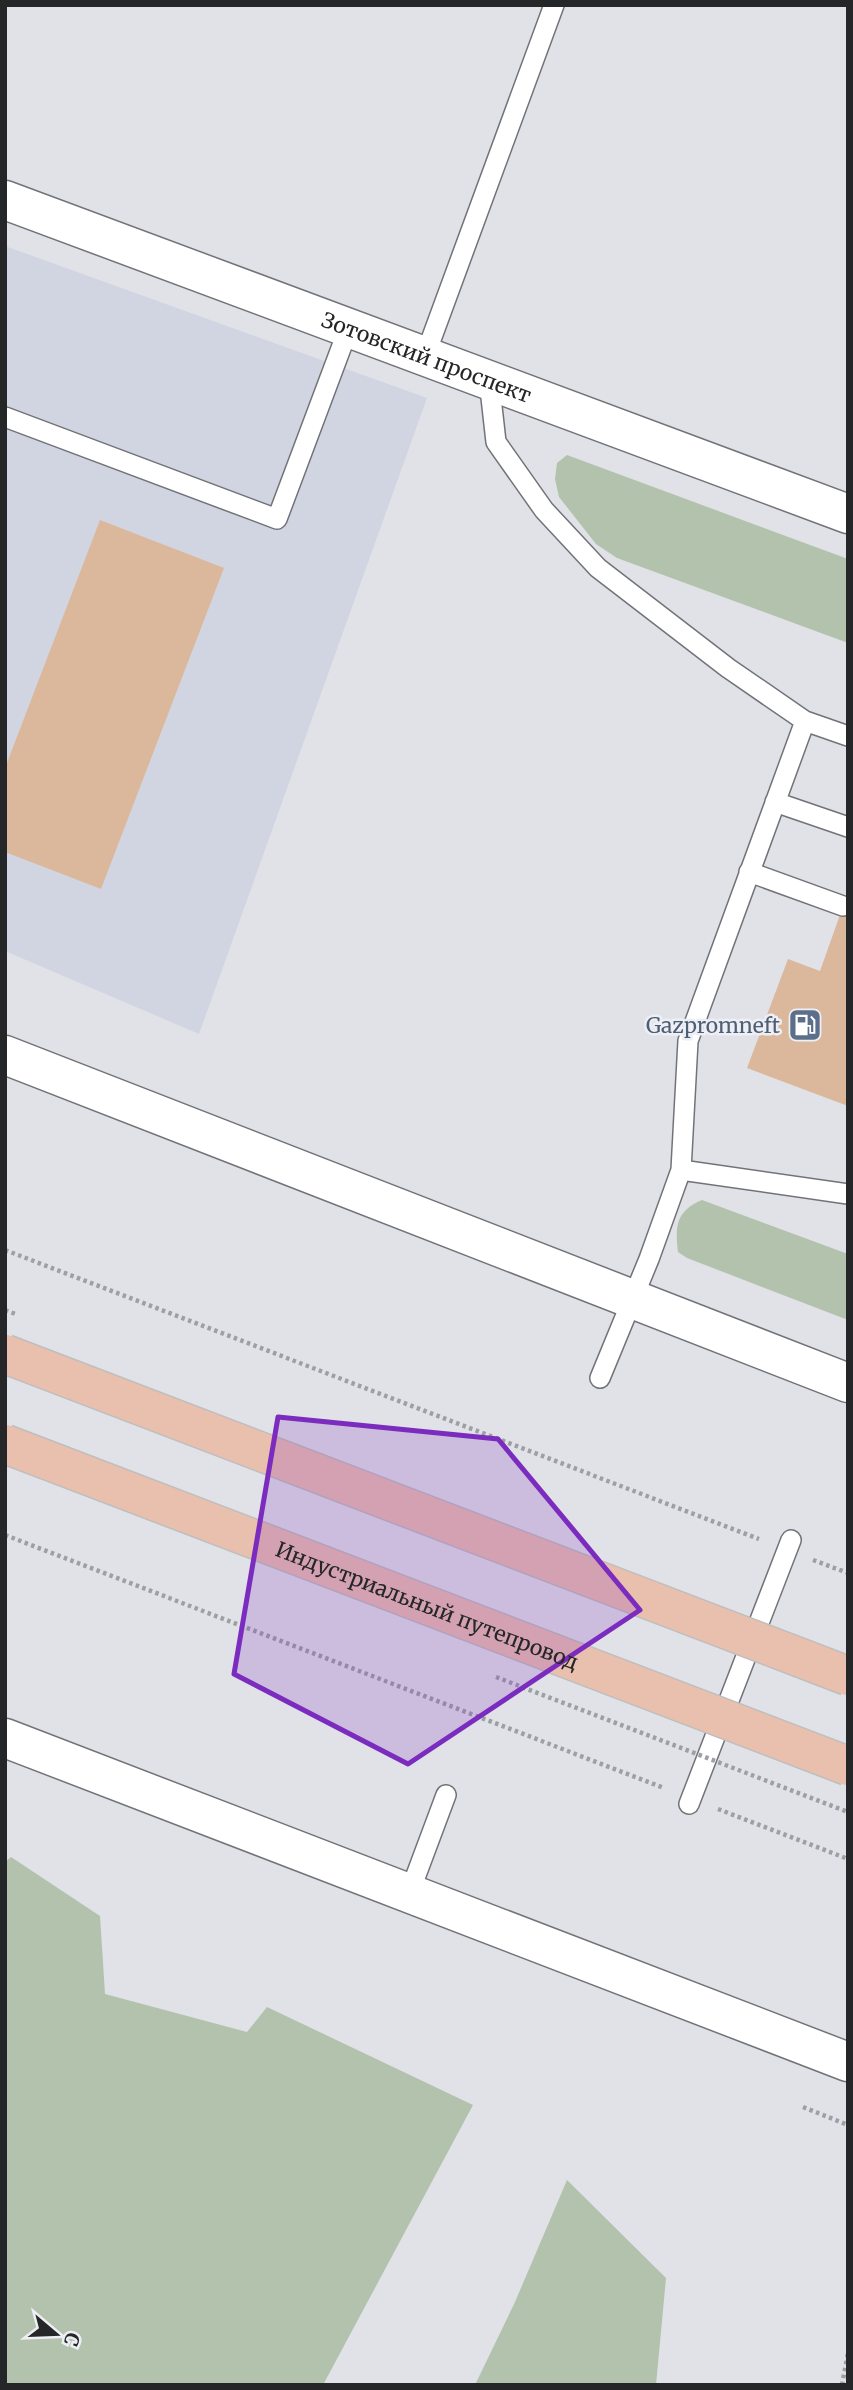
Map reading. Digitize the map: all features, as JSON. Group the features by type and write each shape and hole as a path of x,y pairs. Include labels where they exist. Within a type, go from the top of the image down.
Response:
{"main road":[{"path":"5,1354 848,1676"},
{"name":"Индустриальный путепровод","path":"5,1444 848,1766"}],"street":[{"name":"Зотовский проспект","path":"5,200 848,513"},
{"path":"5,1055 848,1383"},
{"path":"5,1738 848,2063"}],"lane":[{"path":"425,356 554,5"},
{"path":"5,417 277,519 349,327"},
{"path":"489,380 496,442 544,510 598,568 728,668 805,721 848,736"},
{"path":"600,1378 649,1259 681,1170 688,1041 805,721"},
{"path":"775,802 848,827"},
{"path":"749,872 843,906"},
{"path":"681,1170 848,1194"},
{"path":"690,1801 788,1545"},
{"path":"409,1894 446,1795"}],"path":[{"path":"5,1250 788,1545 848,1573"},
{"path":"5,1535 690,1801 848,1859"},
{"path":"803,2107 848,2125"},
{"path":"842,2385 848,2354"}],"highlighted area":[{"path":"278,1417 498,1439 640,1610 408,1764 234,1674"}],"shaded area":[{"path":"5,246 427,398 199,1034 5,951"}],"green space":[{"path":"567,455 848,559 848,643 617,558 596,544 559,497 555,479 557,463"},
{"path":"702,1200 848,1254 848,1320 687,1258 678,1252 679,1220 687,1209"},
{"path":"11,1857 100,1916 105,1994 247,2032 267,2007 473,2105 323,2385 5,2385 5,1862"},
{"path":"567,2180 666,2278 656,2385 475,2385 515,2302"}],"building":[{"path":"100,520 224,568 101,889 5,852 5,768"},
{"name":"Gazpromneft","path":"847,895 848,1106 747,1068 788,959 820,971"}],"place":[{"name":"Gazpromneft","path":"805,1025"}]}
